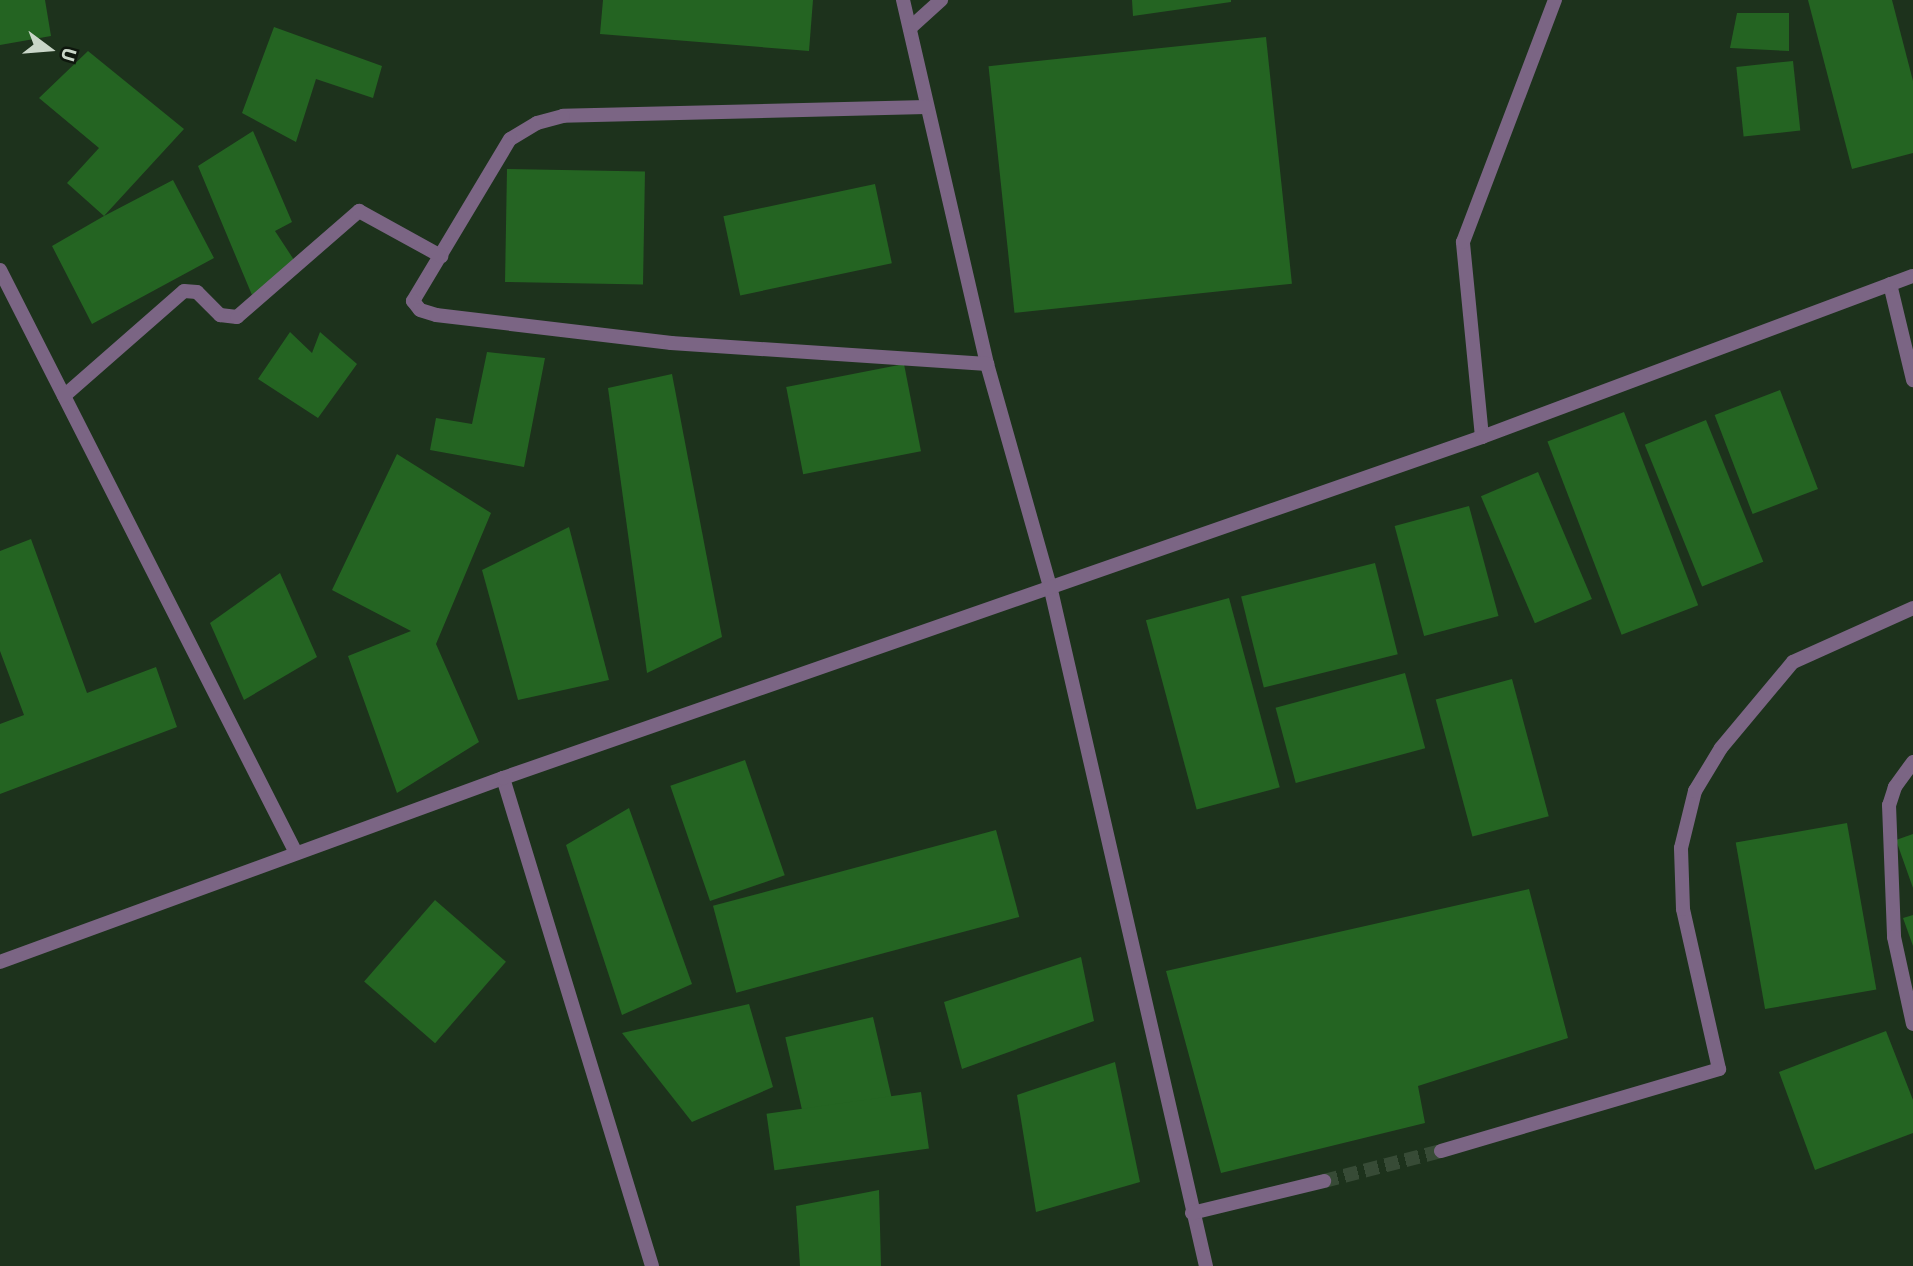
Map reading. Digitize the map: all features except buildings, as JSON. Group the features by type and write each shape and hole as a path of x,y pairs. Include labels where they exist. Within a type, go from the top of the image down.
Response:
{"street":[{"path":"903,0 986,364 1051,590 1206,1266"},
{"path":"910,28 941,0"},
{"path":"1482,437 1463,242 1555,0"},
{"path":"926,107 551,118 510,139 413,301 420,310 436,315 671,344 986,364"},
{"path":"64,397 184,291 197,292 220,315 237,317 359,211 441,256"},
{"path":"0,270 296,853"},
{"path":"0,962 503,778 1051,590 1482,437 1913,276"},
{"path":"1890,285 1913,380"},
{"path":"1441,1152 1719,1069 1682,909 1681,848 1695,791 1736,728 1793,662 1913,608"},
{"path":"1913,762 1895,787 1889,805 1894,937 1913,1024"},
{"path":"503,778 653,1266"},
{"path":"1192,1213 1324,1181"}],"tunnel":[{"path":"1324,1181 1441,1151"}]}
